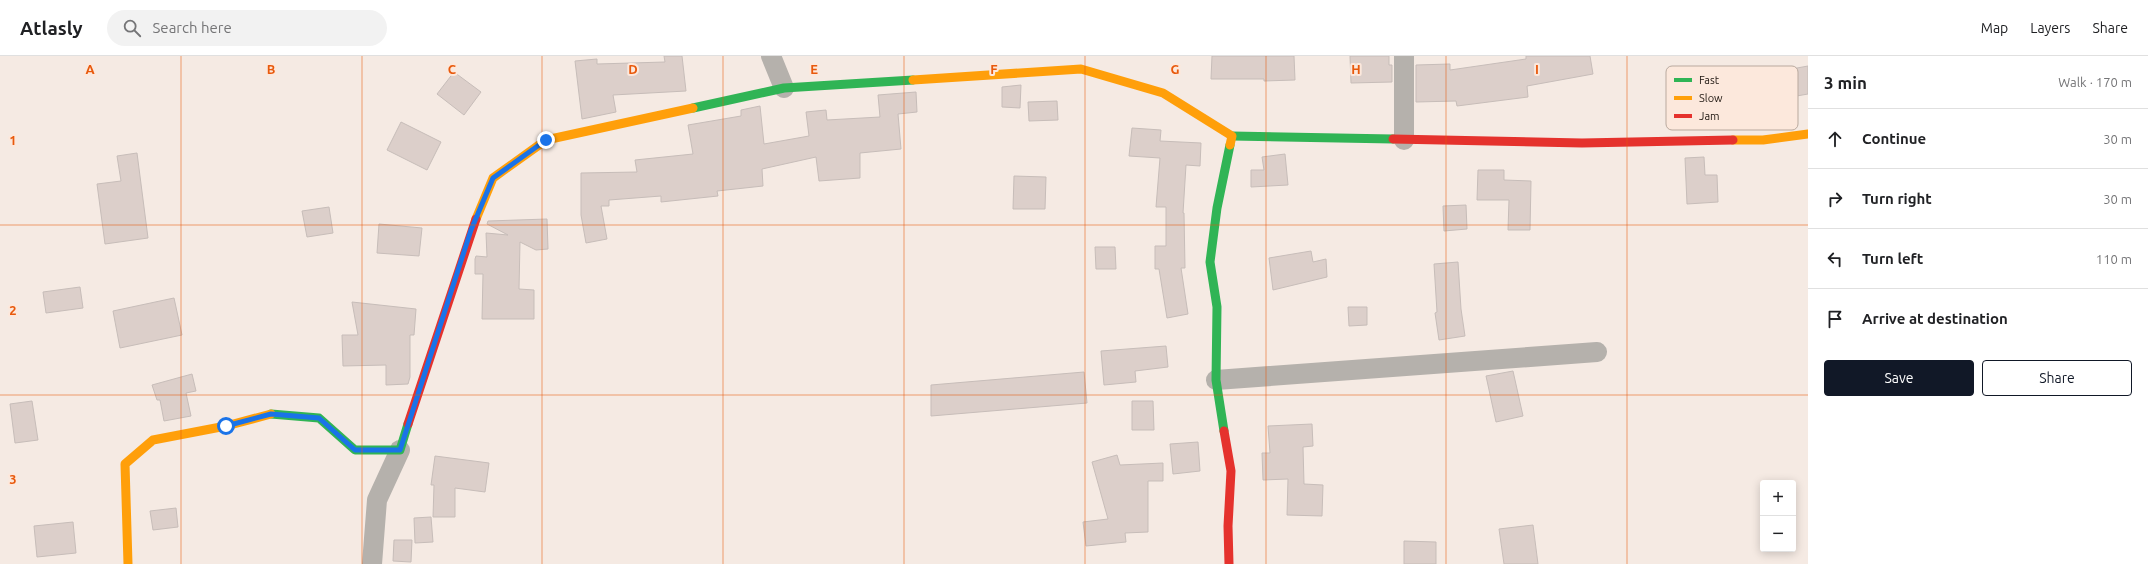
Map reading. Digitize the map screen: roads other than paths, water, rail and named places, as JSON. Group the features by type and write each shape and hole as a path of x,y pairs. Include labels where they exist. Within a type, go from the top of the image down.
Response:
{"street":[{"path":"771,56 784,88"},
{"path":"1404,56 1404,140"},
{"path":"372,564 377,500 400,450 471,230 493,178 546,140 784,88 1081,69 1163,93 1232,136 1614,143 1764,140 1808,134"},
{"path":"1229,564 1228,526 1231,471 1216,380 1217,307 1210,262 1217,208 1232,136"},
{"path":"1216,380 1597,352"},
{"path":"128,564 125,464 153,440 226,426 271,414 319,418 355,450 400,450"}]}
